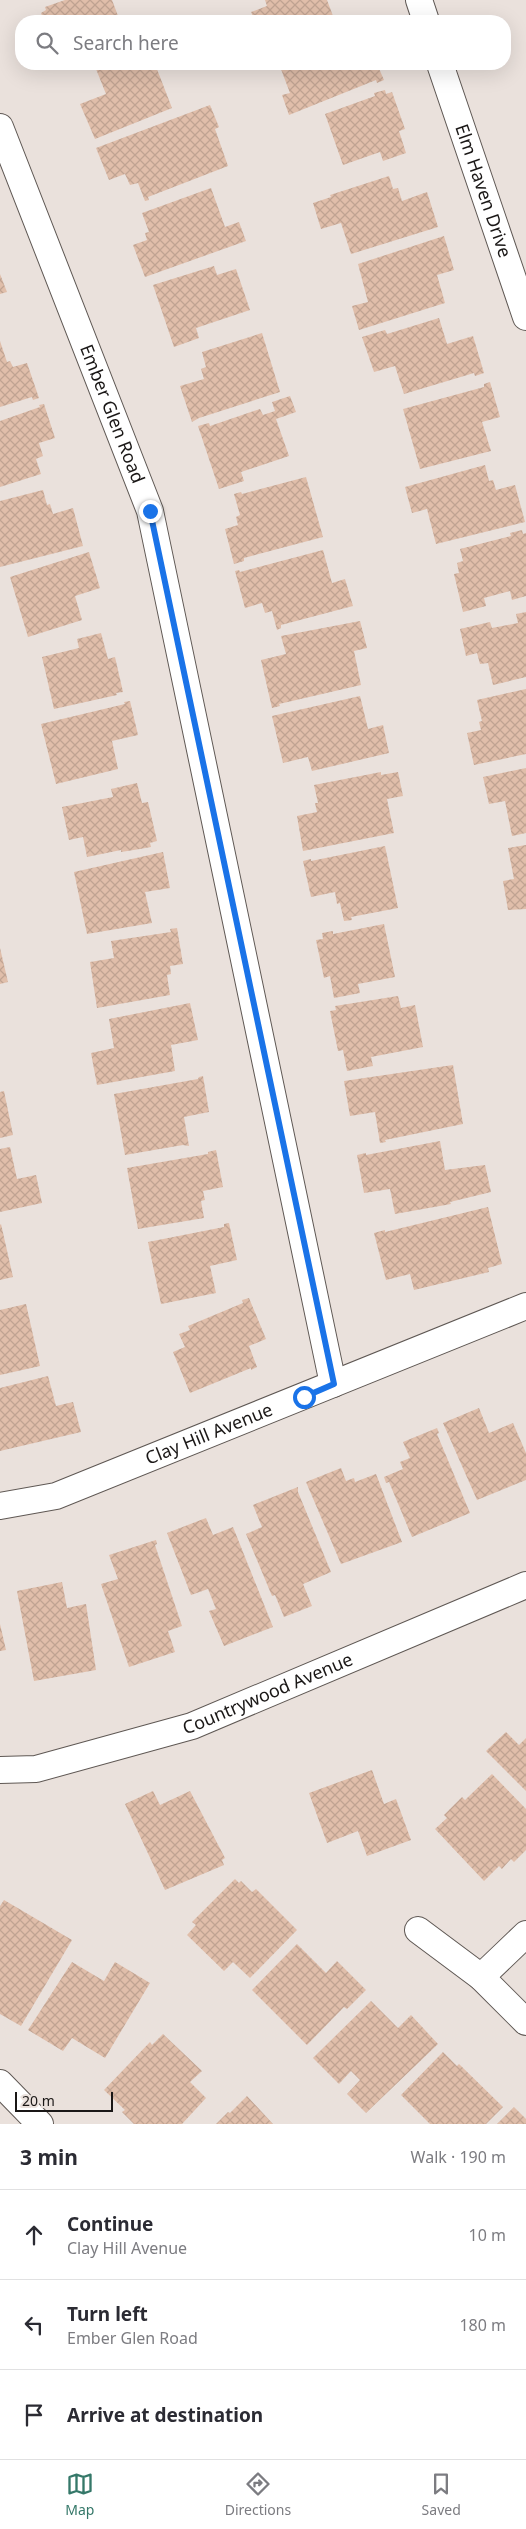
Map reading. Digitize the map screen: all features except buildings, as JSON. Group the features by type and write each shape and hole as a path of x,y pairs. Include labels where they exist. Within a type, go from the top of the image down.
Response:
{"street":[{"path":"419,0 424,15"},
{"name":"Elm Haven Drive","path":"442,70 526,316"},
{"name":"Ember Glen Road","path":"0,127 150,511 334,1384"},
{"name":"Clay Hill Avenue","path":"0,1506 56,1496 526,1306"},
{"name":"Countrywood Avenue","path":"0,1770 36,1769 192,1726 526,1585"},
{"path":"418,1930 481,1977 526,2022"},
{"path":"481,1977 526,1934"},
{"path":"0,2083 40,2124"}],"route":[{"path":"150,511 334,1384 304,1397"}]}
